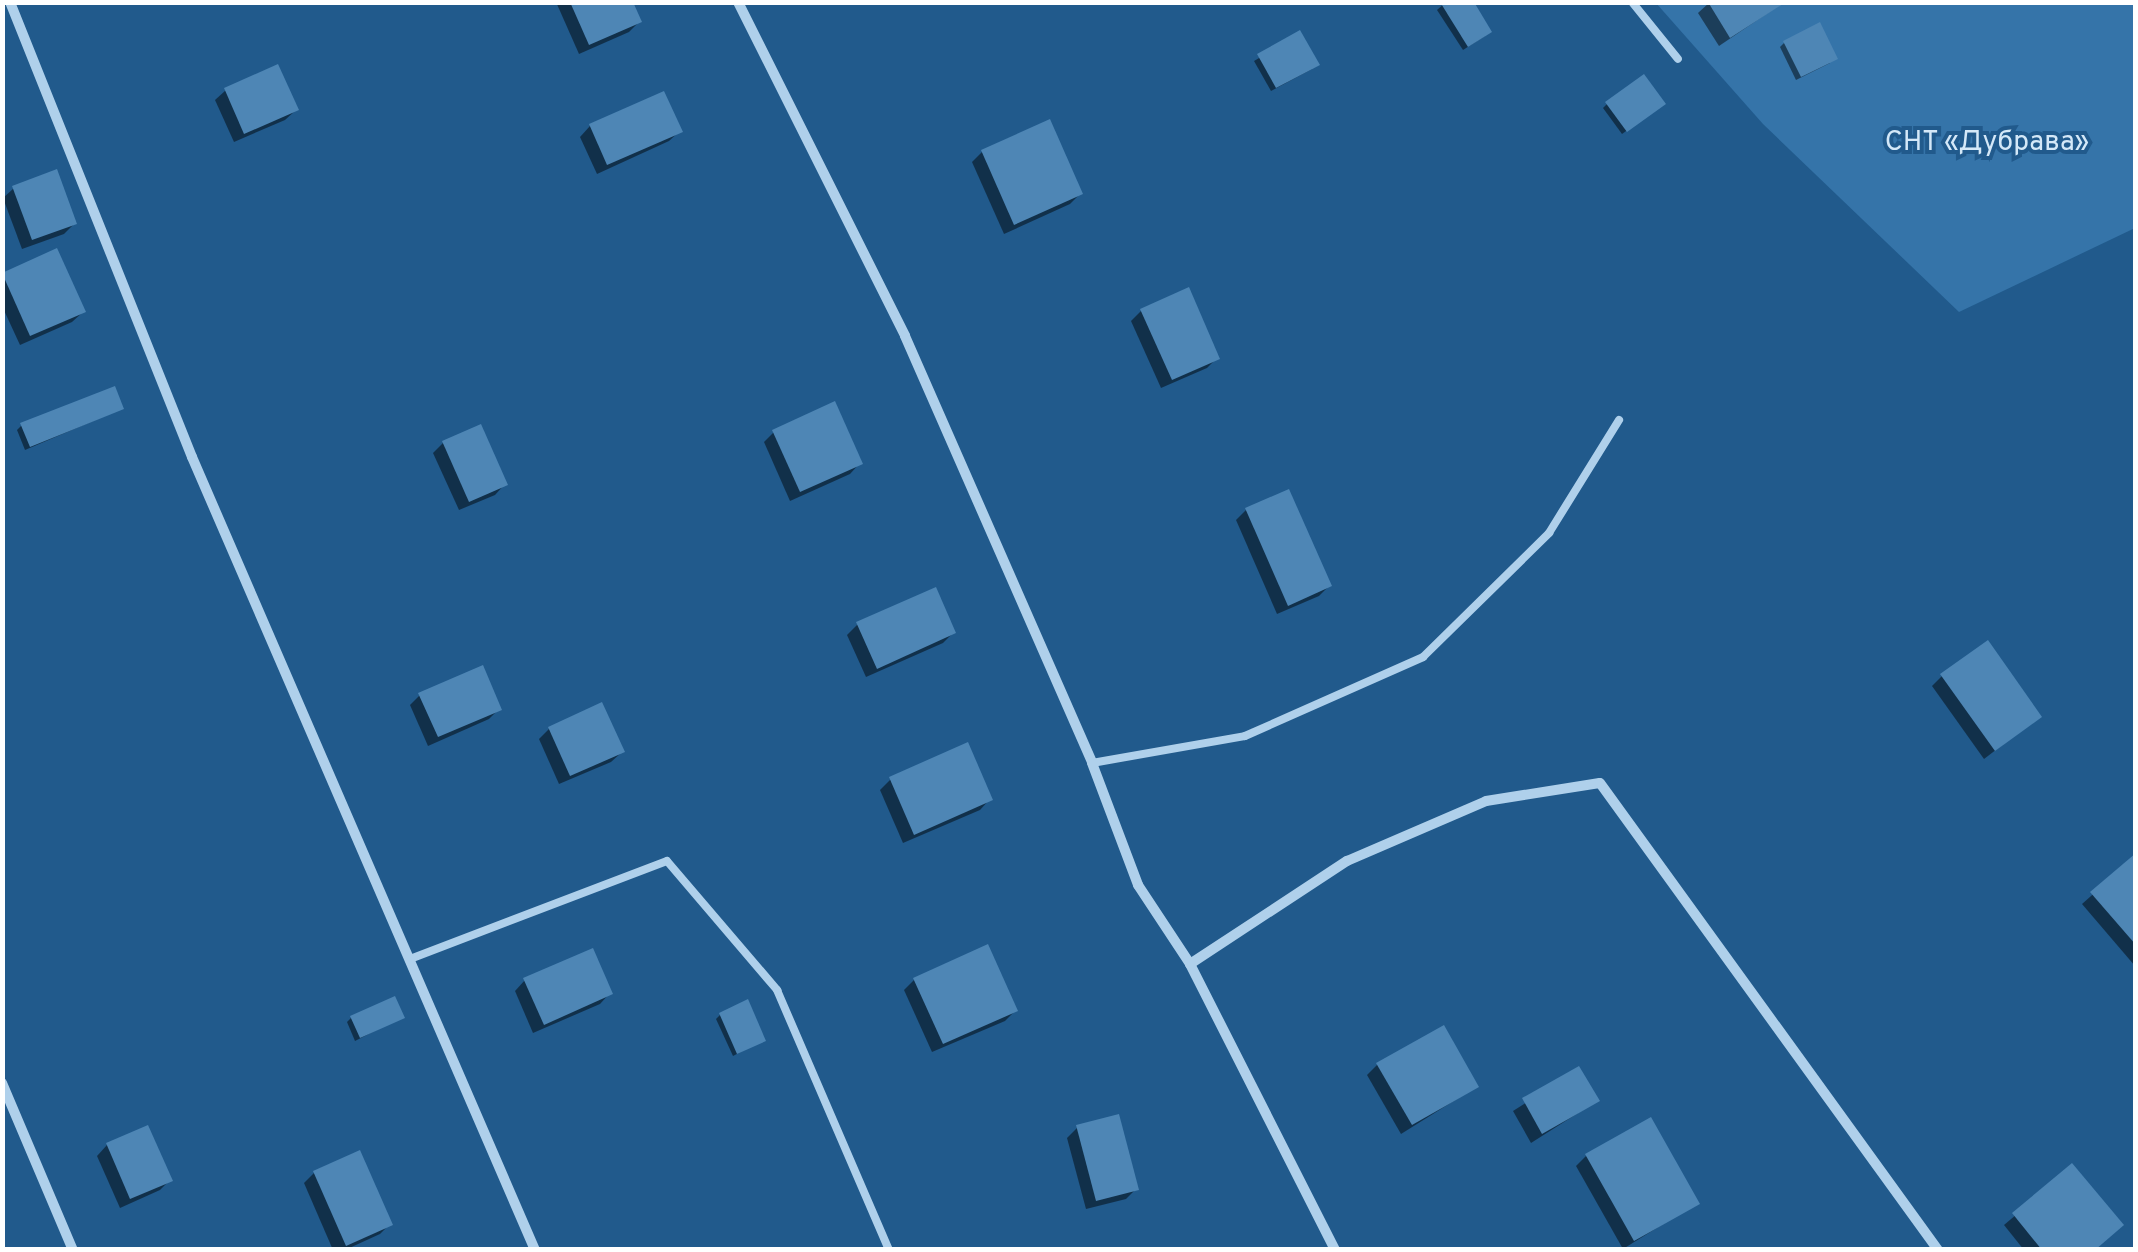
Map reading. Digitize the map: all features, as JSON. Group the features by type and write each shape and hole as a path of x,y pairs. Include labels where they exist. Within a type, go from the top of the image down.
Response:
{"street":[{"path":"10,2 192,456 535,1250"},
{"path":"738,2 905,336 1092,762 1138,885 1190,964 1335,1250"},
{"path":"1190,964 1347,861 1486,801 1600,783 1938,1250"},
{"path":"2,1082 73,1250"}],"lane":[{"path":"1632,2 1678,59"},
{"path":"1092,762 1245,736 1423,657 1549,533 1618,420"},
{"path":"410,959 668,861 777,990 889,1250"}],"green space":[{"name":"СНТ «Дубрава»","path":"1656,3 2135,3 2135,228 1959,312 1763,124"}],"building":[{"path":"570,2 633,2 642,22 589,45"},
{"path":"1440,2 1474,2 1492,32 1468,47"},
{"path":"1708,2 1786,2 1730,38"},
{"path":"1820,22 1838,59 1801,77 1783,41"},
{"path":"1300,30 1320,65 1276,88 1257,54"},
{"path":"278,64 299,110 244,134 224,88"},
{"path":"1644,74 1666,104 1627,132 1605,102"},
{"path":"664,91 683,132 607,165 589,124"},
{"path":"1050,119 1083,194 1014,225 981,150"},
{"path":"57,169 77,224 32,240 12,186"},
{"path":"57,248 86,312 30,336 2,273"},
{"path":"1189,287 1220,359 1172,380 1140,309"},
{"path":"115,386 124,409 30,447 20,423"},
{"path":"835,401 863,464 800,492 772,430"},
{"path":"481,424 508,485 469,502 442,441"},
{"path":"1289,489 1332,586 1288,606 1245,508"},
{"path":"936,587 956,633 877,669 856,622"},
{"path":"1988,640 2042,717 1995,751 1940,674"},
{"path":"483,665 502,710 438,737 418,693"},
{"path":"602,702 625,752 570,776 548,727"},
{"path":"968,742 993,800 914,835 889,777"},
{"path":"2136,853 2136,945 2090,892"},
{"path":"988,944 1018,1011 943,1044 913,978"},
{"path":"593,948 613,994 544,1025 523,978"},
{"path":"395,996 405,1018 360,1038 350,1016"},
{"path":"748,999 766,1041 737,1054 719,1013"},
{"path":"1444,1025 1479,1087 1412,1125 1376,1063"},
{"path":"1579,1066 1600,1101 1542,1134 1522,1098"},
{"path":"1119,1114 1139,1190 1096,1201 1076,1125"},
{"path":"1651,1117 1700,1204 1634,1241 1585,1154"},
{"path":"148,1125 173,1181 130,1199 106,1143"},
{"path":"360,1150 393,1225 346,1246 313,1171"},
{"path":"2072,1163 2124,1225 2095,1250 2042,1250 2012,1213"}]}
